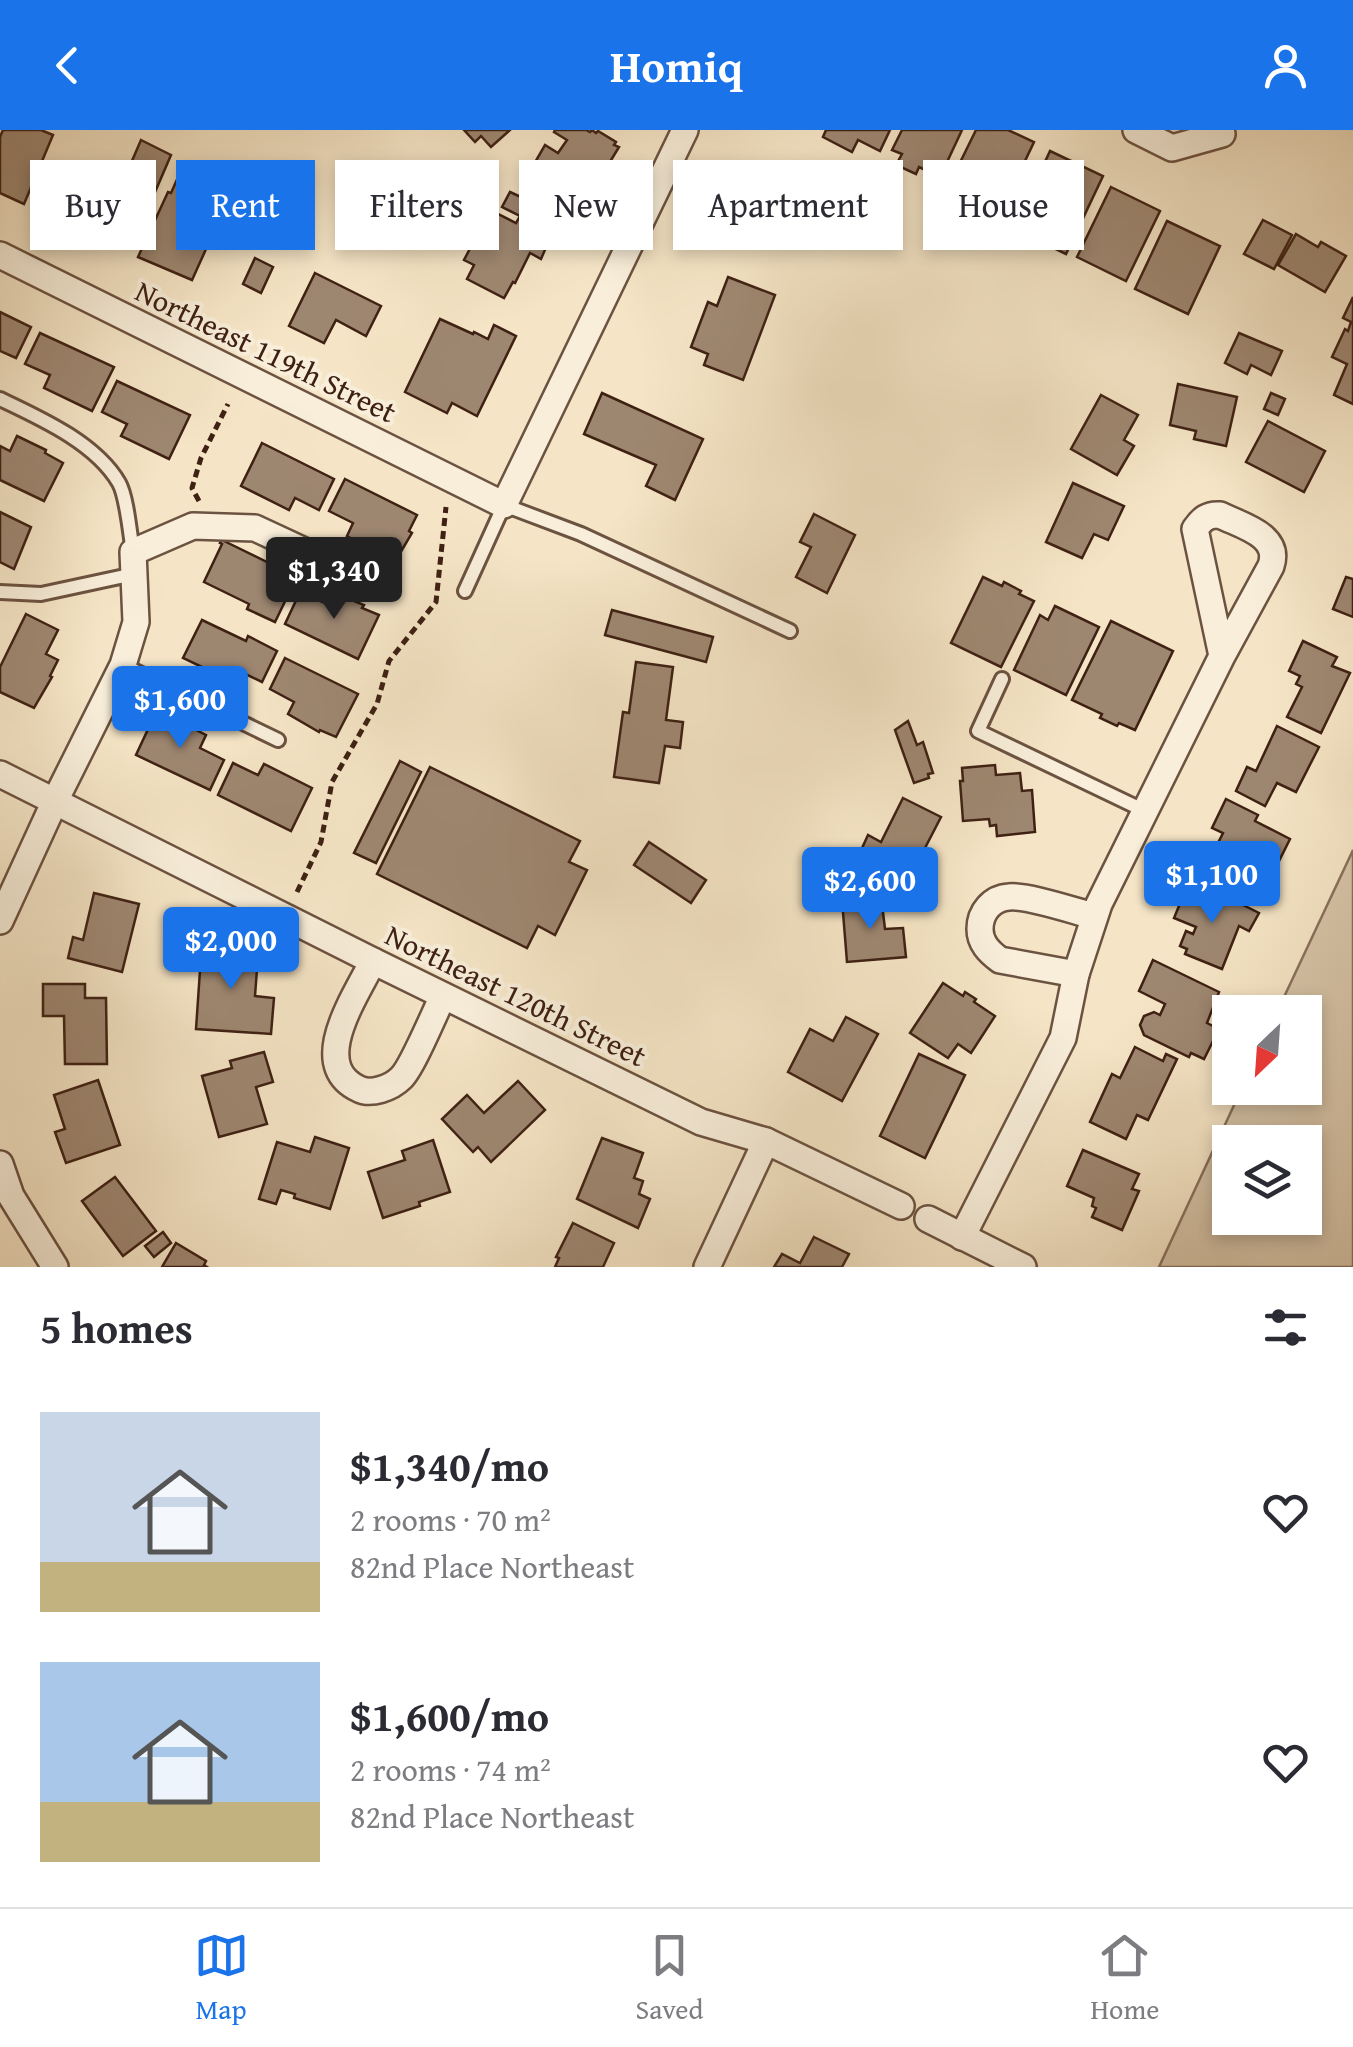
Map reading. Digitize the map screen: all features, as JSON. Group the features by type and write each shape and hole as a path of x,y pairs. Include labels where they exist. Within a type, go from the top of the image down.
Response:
{"street":[{"path":"1136,130 1172,148 1222,134"},
{"path":"504,505 679,132"},
{"name":"Northeast 119th Street","path":"0,255 504,505"},
{"path":"962,1237 1062,1038 1094,916 1222,656 1271,566 1272,545 1261,535 1212,514 1195,528 1222,656"},
{"path":"0,921 123,665 136,622 134,563 192,526 255,528 341,568"},
{"name":"Northeast 120th Street","path":"0,774 702,1122 766,1141 901,1206"},
{"path":"1076,974 1000,960 991,954 980,935 982,915 995,901 1013,896 1094,916"},
{"path":"373,961 336,1037 334,1064 344,1081 364,1092 384,1089 403,1077 444,996"},
{"path":"708,1267 766,1141"},
{"path":"0,1165 6,1198 55,1267"},
{"path":"928,1220 1023,1267"}],"lane":[{"path":"0,399 96,454 121,486 134,563 41,594 0,592"},
{"path":"465,590 504,505 581,534 790,631"},
{"path":"123,665 278,740"},
{"path":"1002,679 978,731 1145,811"}],"path":[{"path":"203,510 192,488 200,458 228,404"},
{"path":"297,892 321,842 332,782 378,704 389,661 436,602 446,499"}],"shaded area":[{"path":"1353,850 1353,1267 1159,1267 1212,1153 1212,1235 1322,1235 1322,1125 1225,1125 1234,1105 1322,1105 1322,995 1285,995"}],"building":[{"path":"3,130 41,130 53,135 42,160 30,160 30,190 24,204 0,193"},
{"path":"464,130 510,130 491,147 481,136 475,142"},
{"path":"826,130 890,130 880,151 858,140 852,152 823,137"},
{"path":"902,130 962,130 948,160 923,160 923,169 919,167 916,174 903,168 903,160 899,160 902,154 892,150"},
{"path":"976,130 1008,130 1034,142 1025,160 961,160"},
{"path":"598,131 619,147 611,160 536,160 545,145 558,153 567,140 554,132"},
{"path":"141,140 171,155 156,190 156,160 132,160"},
{"path":"1050,151 1069,160 1046,160"},
{"path":"1084,167 1103,176 1084,216"},
{"path":"176,182 176,250 206,250 192,280 138,257 141,250 156,250 156,218 168,192"},
{"path":"1111,187 1160,211 1126,281 1077,257 1084,250"},
{"path":"510,192 519,196 519,216 502,207"},
{"path":"499,214 516,223 519,218 519,250 545,250 541,259 530,253 504,298 467,279 474,265 464,260 469,250 499,250"},
{"path":"1263,220 1292,235 1274,269 1244,254"},
{"path":"1167,221 1220,246 1188,314 1135,289"},
{"path":"1296,234 1318,247 1321,242 1346,256 1325,292 1278,265"},
{"path":"255,258 273,267 261,293 243,284"},
{"path":"315,273 381,306 366,336 336,320 324,343 289,326"},
{"path":"728,277 775,295 743,380 704,365 708,354 691,347 708,302 717,306"},
{"path":"1353,297 1353,404 1334,395 1347,364 1332,357 1345,329 1348,331 1351,322 1343,318"},
{"path":"0,312 31,327 16,358 0,351"},
{"path":"440,319 488,339 494,325 516,336 477,416 452,403 447,413 405,392"},
{"path":"40,333 114,367 92,411 44,388 50,375 25,364"},
{"path":"1239,333 1282,351 1271,375 1251,365 1247,374 1225,363"},
{"path":"117,381 190,415 169,459 121,436 127,424 102,412"},
{"path":"1178,384 1237,397 1226,446 1194,439 1196,431 1170,425"},
{"path":"602,393 703,439 675,500 646,486 656,465 584,434"},
{"path":"1271,393 1285,399 1278,415 1264,409"},
{"path":"1101,395 1138,415 1124,440 1134,446 1117,475 1071,449"},
{"path":"1268,421 1325,451 1304,492 1246,462"},
{"path":"17,436 63,463 44,501 0,480 0,446 10,451"},
{"path":"262,443 334,479 319,510 295,498 289,510 241,486"},
{"path":"345,479 417,515 409,531 412,533 396,560 347,536 353,523 329,511"},
{"path":"1073,483 1124,506 1108,540 1094,534 1082,558 1046,542"},
{"path":"0,512 31,527 14,569 0,562"},
{"path":"814,514 855,535 827,593 796,577 811,547 800,542"},
{"path":"222,540 275,566 269,580 290,591 275,622 204,582"},
{"path":"983,577 1002,586 1004,582 1034,601 1001,667 951,643"},
{"path":"1346,577 1353,579 1353,617 1333,609"},
{"path":"330,591 379,615 358,659 285,624 300,592 325,603"},
{"path":"1055,606 1099,627 1066,695 1014,670 1040,615 1048,620"},
{"path":"612,610 713,637 706,662 605,635"},
{"path":"26,614 58,630 46,654 58,660 34,708 0,692 0,667"},
{"path":"202,620 277,651 262,682 237,670 228,684 183,658"},
{"path":"1111,621 1173,651 1135,730 1100,718 1102,714 1072,700"},
{"path":"1303,641 1337,657 1332,666 1350,673 1321,733 1287,717 1302,687 1296,684 1300,676 1289,671"},
{"path":"285,658 358,694 336,737 288,714 294,702 270,689"},
{"path":"636,662 673,667 666,720 683,722 680,748 665,746 659,783 614,777 623,712 629,713"},
{"path":"157,710 206,735 200,748 224,760 210,790 136,755"},
{"path":"908,721 917,745 923,742 933,773 914,783 895,730"},
{"path":"1277,726 1319,747 1296,792 1277,783 1265,806 1236,791 1247,767 1256,771"},
{"path":"400,761 421,772 376,863 354,853"},
{"path":"233,763 258,775 264,764 312,788 291,831 218,795"},
{"path":"995,765 996,775 1020,773 1022,791 1032,790 1035,832 997,836 996,825 990,826 989,819 963,821 962,768"},
{"path":"430,767 580,841 569,862 587,870 555,935 538,926 527,948 377,874"},
{"path":"903,798 941,817 924,850 935,856 919,888 858,857 868,835 881,842"},
{"path":"1226,799 1258,815 1255,821 1290,839 1277,865 1271,862 1263,878 1252,873 1245,888 1205,869 1223,833 1212,828"},
{"path":"649,842 706,880 691,903 634,865"},
{"path":"1186,889 1213,901 1217,892 1259,913 1249,931 1239,926 1222,969 1185,954 1187,949 1180,946 1186,931 1193,934 1196,927 1174,918"},
{"path":"94,893 139,904 122,972 68,958 73,937 83,940"},
{"path":"881,896 885,929 903,928 906,957 847,962 842,900"},
{"path":"202,941 241,944 240,954 258,956 255,996 274,998 271,1034 196,1029"},
{"path":"1153,960 1219,992 1212,995 1207,1023 1212,1026 1212,1043 1204,1059 1191,1053 1189,1057 1144,1035 1140,1025 1144,1016 1154,1012 1160,1015 1165,1004 1139,991"},
{"path":"943,983 963,996 965,992 995,1016 971,1053 958,1044 948,1058 910,1033"},
{"path":"43,984 85,984 85,998 106,998 107,1064 65,1064 64,1016 43,1016"},
{"path":"846,1017 878,1034 842,1101 788,1072 810,1029 833,1041"},
{"path":"1135,1047 1163,1061 1166,1054 1177,1059 1148,1120 1137,1115 1126,1139 1090,1122 1112,1074 1120,1078"},
{"path":"264,1052 273,1082 256,1087 267,1124 219,1137 202,1076 232,1068 230,1061"},
{"path":"919,1054 965,1075 925,1158 880,1136"},
{"path":"98,1080 120,1145 66,1163 55,1132 65,1129 54,1095"},
{"path":"518,1081 545,1110 491,1162 478,1147 473,1152 442,1119 467,1095 484,1113"},
{"path":"315,1137 349,1148 330,1209 281,1190 276,1204 259,1199 277,1142 310,1152"},
{"path":"602,1138 643,1153 634,1178 643,1181 639,1194 650,1199 638,1228 577,1199"},
{"path":"433,1140 450,1192 383,1218 368,1172 405,1160 402,1151"},
{"path":"1083,1150 1139,1174 1132,1189 1139,1191 1122,1230 1092,1217 1096,1208 1092,1206 1094,1198 1067,1186"},
{"path":"115,1177 156,1231 123,1256 82,1201"},
{"path":"573,1223 614,1243 603,1267 555,1267"},
{"path":"163,1232 171,1243 154,1257 145,1246"},
{"path":"814,1237 849,1254 842,1267 774,1267 782,1254 800,1263"},
{"path":"176,1243 206,1261 207,1267 162,1267"}]}
